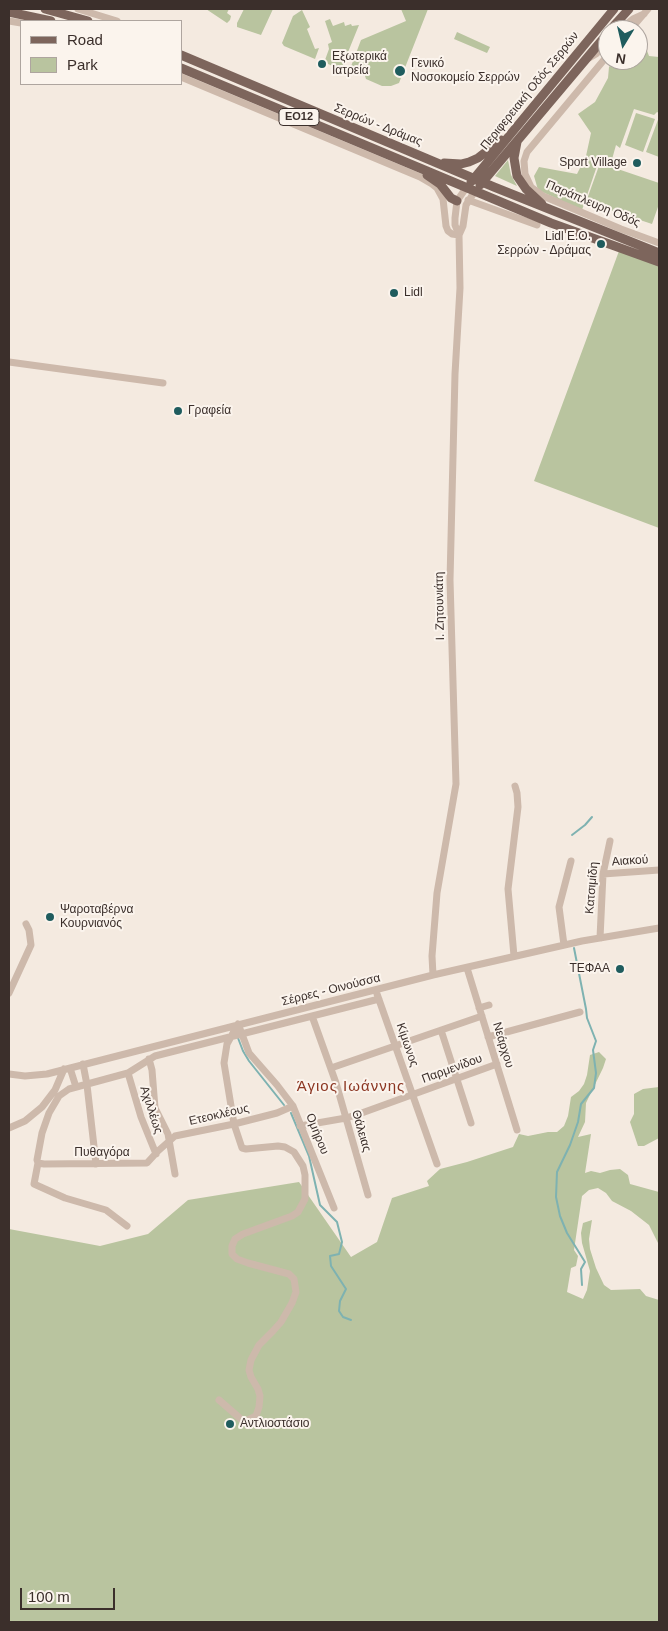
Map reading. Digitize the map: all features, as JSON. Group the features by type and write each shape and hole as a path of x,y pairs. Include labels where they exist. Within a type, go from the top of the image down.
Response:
{"main road":[{"path":"45,9 84,20"},
{"name":"Περιφερειακή Οδός Σερρών","path":"470,190 517,127 614,9"},
{"name":"Περιφερειακή Οδός Σερρών","path":"619,20 629,9"},
{"path":"9,12 46,20"},
{"name":"Περιφερειακή Οδός Σερρών","path":"478,180 517,141 598,44"},
{"name":"Σερρών - Δράμας","path":"182,56 478,180"},
{"name":"Σερρών - Δράμας","path":"182,68 470,190"},
{"path":"425,157 453,164 469,162 488,151 517,127"},
{"path":"517,141 514,158 517,176 533,196 555,212"},
{"path":"417,166 440,184 451,198 457,201"},
{"name":"ΕΟ12","path":"478,180 659,253"},
{"name":"ΕΟ12","path":"470,190 551,223 659,262"}],"street":[{"path":"78,9 114,20"},
{"path":"632,20 646,11"},
{"path":"584,60 598,52"},
{"name":"Παράπλευρη Οδός","path":"598,67 527,152 524,161 525,174 531,187 543,196 613,226 659,243"},
{"path":"182,77 420,177 437,188 443,199 446,226 450,233 459,235"},
{"path":"443,199 449,202 457,201 470,190"},
{"path":"459,235 463,226 464,212 470,190"},
{"path":"468,200 537,225"},
{"path":"457,201 455,225 459,235"},
{"name":"Ι. Ζητουνιάτη","path":"433,975 432,956 436,896 456,784 450,580 455,374 460,294 459,235"},
{"path":"9,362 163,384"},
{"path":"514,786 518,793 518,807 508,889 514,956"},
{"name":"Κατσιμίδη","path":"600,938 603,874 610,841"},
{"path":"564,945 559,907 571,861"},
{"name":"Αιακού","path":"603,874 659,870"},
{"path":"9,993 31,945 29,930 26,924"},
{"name":"Σέρρες - Οινούσσα","path":"9,1074 17,1076 40,1075 67,1069 433,975 564,945 659,928"},
{"name":"Νεάρχου","path":"467,968 517,1130"},
{"name":"Κίμωνος","path":"376,990 437,1164"},
{"path":"126,1226 106,1210 65,1198 34,1184 41,1163 37,1156 42,1133 56,1100 66,1090 128,1073 155,1056 379,999"},
{"path":"479,1008 489,1005"},
{"path":"488,1037 580,1012"},
{"name":"Θάλειας","path":"312,1016 331,1068 368,1195"},
{"path":"331,1068 482,1016"},
{"path":"219,1400 246,1422 256,1416 260,1396 249,1370 251,1360 259,1345 281,1322 296,1292 294,1279 290,1274 237,1259 232,1254 232,1246 235,1239 243,1234 292,1216 298,1212 305,1199 305,1175 294,1152 288,1148 278,1146 243,1149 241,1145 234,1124 224,1063 230,1037 238,1024"},
{"name":"Ομήρου","path":"238,1024 249,1053 278,1085 293,1106 334,1208"},
{"path":"440,1030 471,1123"},
{"path":"149,1059 152,1070 155,1108 167,1130 175,1174"},
{"path":"83,1064 88,1085 96,1164"},
{"name":"Παρμενίδου","path":"300,1126 346,1118 497,1064"},
{"path":"67,1069 76,1087"},
{"path":"9,1128 25,1121 38,1112 55,1090 67,1069"},
{"name":"Αχιλλέως","path":"128,1073 141,1117 156,1154"},
{"name":"Ετεοκλέους","path":"156,1154 169,1141 180,1135 234,1124 293,1106"},
{"name":"Πυθαγόρα","path":"41,1163 142,1164 151,1160 156,1154"}],"green space":[{"path":"206,9 229,9 227,13 231,16 230,20 227,23"},
{"path":"244,9 273,9 261,35 237,27"},
{"path":"401,9 428,9 399,83 391,86 382,86 356,72 351,73 350,69 361,40 406,21"},
{"path":"302,10 310,27 307,29 315,49 319,48 315,59 284,46 282,43 293,16"},
{"path":"330,19 333,26 344,22 345,26 351,24 352,26 359,25 342,67 337,68 326,63 325,60 329,49 328,44 332,42 325,21"},
{"path":"457,32 490,47 487,53 454,39"},
{"path":"648,53 649,56 659,57 659,113 657,112 654,115 634,109 620,148 616,145 611,163 599,160 582,210 538,190 534,176 539,167 577,174 586,156 591,133 578,114 595,102 608,78 609,70 648,70"},
{"path":"636,113 655,119 643,152 625,145"},
{"path":"659,117 659,157 646,152"},
{"path":"508,160 511,175 517,186 495,176"},
{"path":"600,163 659,183 659,204 652,224 586,202"},
{"path":"619,251 659,264 659,528 534,481"},
{"path":"599,1052 606,1059 586,1103 585,1122 578,1137 591,1134 585,1173 591,1171 600,1173 620,1169 628,1175 630,1184 659,1192 659,1245 649,1225 631,1211 612,1201 606,1193 598,1188 589,1190 582,1196 574,1250 578,1256 576,1266 571,1268 567,1292 583,1299 587,1290 590,1271 581,1233 583,1223 592,1220 589,1239 590,1249 604,1285 611,1290 640,1289 646,1296 659,1300 659,1622 9,1622 9,1229 100,1246 148,1234 188,1200 299,1182 351,1257 377,1242 392,1198 429,1186 427,1181 440,1169 513,1147 519,1134 528,1136 557,1132 564,1126 568,1116 571,1097 584,1084 590,1055"},
{"path":"659,1087 659,1138 644,1146 638,1146 630,1122 634,1114 634,1094 643,1089"}],"waterway":[{"path":"572,835 592,817"},
{"path":"574,948 587,1018 596,1041 593,1050 596,1073 594,1088 581,1104 578,1122 570,1145 557,1172 556,1197 560,1216 567,1233 585,1262 581,1269 582,1285"},
{"path":"238,1038 249,1061 284,1105"},
{"path":"291,1113 309,1156 320,1205 337,1222 342,1242 339,1254 330,1256 331,1266 346,1289 340,1301 339,1311 343,1317 351,1320"}],"place":[{"name":"Εξωτερικά Ιατρεία","path":"322,64"},
{"name":"Γενικό Νοσοκομείο Σερρών","path":"400,71"},
{"name":"Sport Village","path":"637,163"},
{"name":"Lidl Ε.Ο. Σερρών - Δράμας","path":"601,244"},
{"name":"Lidl","path":"394,293"},
{"name":"Γραφεία","path":"178,411"},
{"name":"Ψαροταβέρνα Κουρνιανός","path":"50,917"},
{"name":"ΤΕΦΑΑ","path":"620,969"},
{"name":"Αντλιοστάσιο","path":"230,1424"}],"district":[{"name":"Άγιος Ιωάννης","path":"351,1087"}]}
